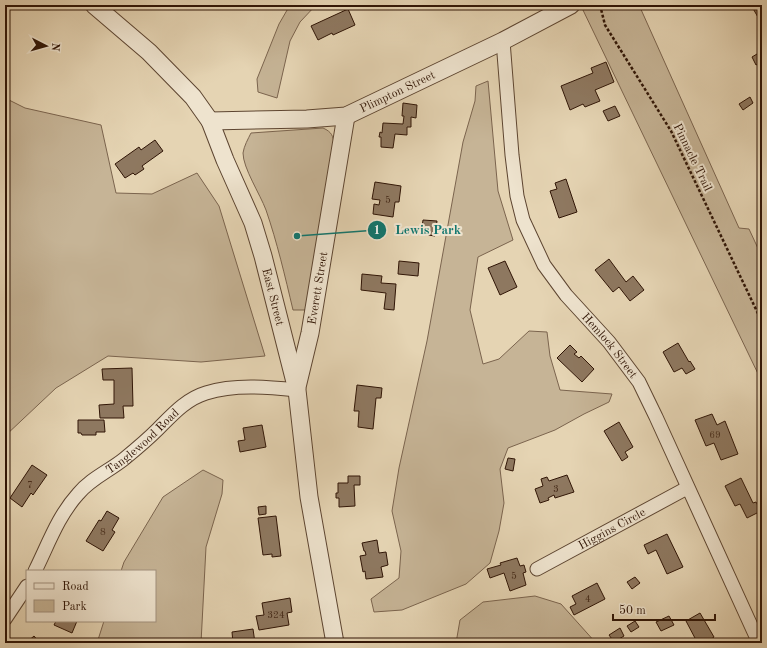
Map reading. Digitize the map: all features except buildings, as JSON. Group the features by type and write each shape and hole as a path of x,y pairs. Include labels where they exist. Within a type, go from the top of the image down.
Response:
{"street":[{"name":"East Street","path":"94,5 150,52 193,97 210,120 225,160 253,223 263,256 297,390 309,497 335,643"},
{"name":"Plimpton Street","path":"210,120 307,119 346,116 503,41 571,5"},
{"name":"Hemlock Street","path":"503,41 516,196 523,220 544,265 566,295 609,342 639,382 759,643"},
{"name":"Everett Street","path":"297,390 310,332 346,116"},
{"name":"Tanglewood Road","path":"35,570 62,516 78,494 93,480 118,464 140,446 186,403 205,393 226,388 269,387 297,390"},
{"name":"Higgins Circle","path":"537,569 687,488"},
{"path":"5,619 26,588"}],"path":[{"name":"Pinnacle Trail","path":"600,5 605,25 671,131 762,322"}],"green space":[{"path":"290,5 316,5 300,22 290,41 277,98 258,92 257,79 279,24"},
{"path":"587,5 639,5 739,228 749,229 762,257 762,382 582,8"},
{"path":"488,81 498,191 513,240 478,257 470,310 483,364 499,359 529,331 547,332 550,356 560,390 612,394 609,402 555,430 508,448 500,469 504,503 499,531 490,563 466,584 402,610 374,612 371,599 399,578 401,551 392,511 399,468 427,341 463,142 475,101 476,86"},
{"path":"5,98 25,108 101,125 116,193 152,194 197,173 219,206 265,356 201,362 108,356 56,388 5,436"},
{"path":"323,128 332,134 334,144 308,302 305,310 293,310 281,259 270,222 246,166 243,153 251,133"},
{"path":"203,470 223,480 222,494 206,547 201,643 97,643 104,622 156,622 156,570 121,570 124,562 163,497"},
{"path":"535,596 561,604 596,643 456,643 460,620 483,602"}],"place":[{"name":"Lewis Park","path":"297,236"}]}
